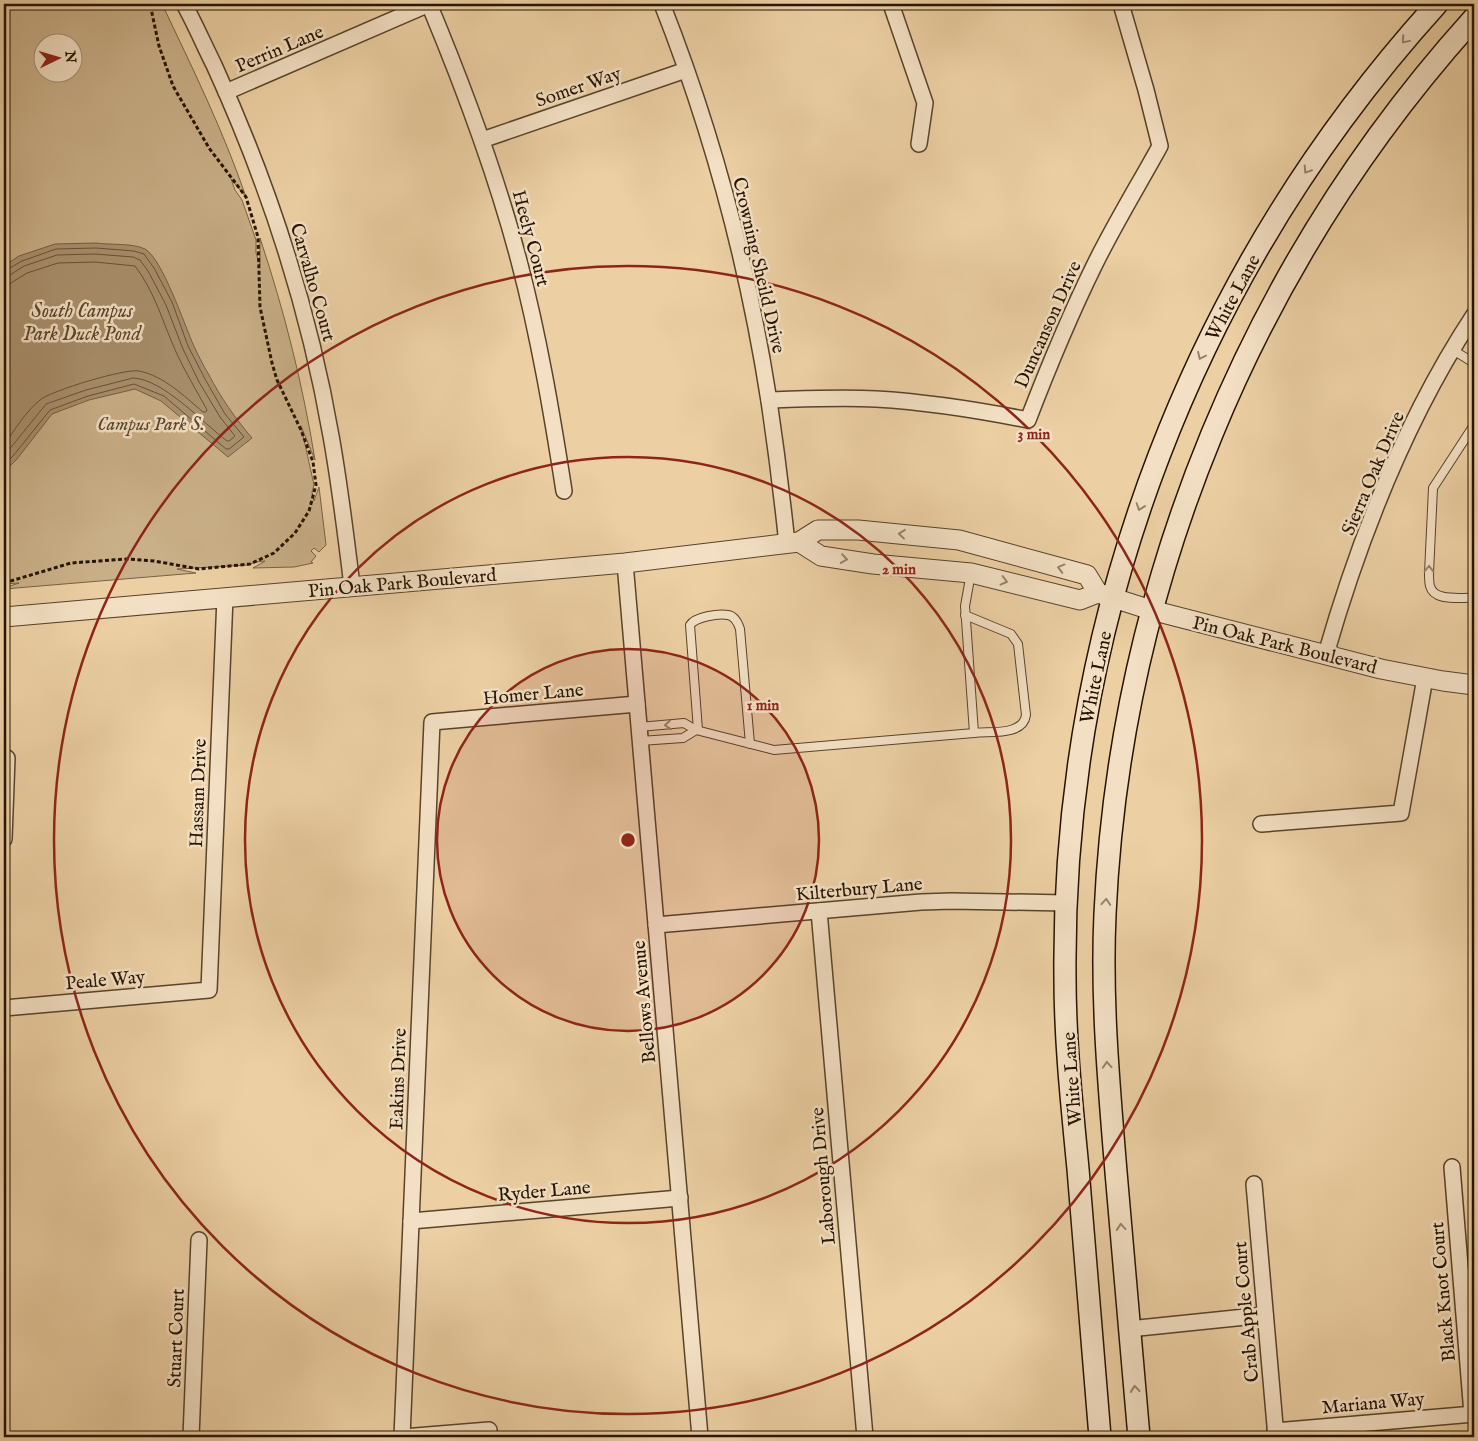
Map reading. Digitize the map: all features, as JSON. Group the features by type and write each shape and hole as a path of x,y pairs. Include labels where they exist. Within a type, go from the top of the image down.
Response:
{"main road":[{"name":"White Lane","path":"1100,1437 1068,1052 1065,978 1066,903 1075,792 1105,595 1132,531 1156,460 1205,346 1239,280 1276,216 1361,93 1437,4"},
{"name":"White Lane","path":"1139,1437 1107,1064 1104,990 1105,915 1113,814 1134,682 1151,610 1171,543 1196,472 1244,358 1316,228 1356,166 1400,106 1474,18"}],"street":[{"name":"Carvalho Court","path":"184,4 248,143 276,221 292,274 314,354 331,435 352,586"},
{"name":"Perrin Lane","path":"226,92 429,4"},
{"name":"Heely Court","path":"429,4 454,62 482,140 519,260 534,322 552,414 564,491"},
{"name":"Crowning Sheild Drive","path":"662,4 686,70 718,171 736,239 752,308 793,543"},
{"path":"891,4 926,103 919,144"},
{"name":"Duncanson Drive","path":"769,400 876,399 937,404 1028,420 1059,342 1094,267 1119,218 1160,146 1121,4"},
{"name":"Somer Way","path":"482,140 686,70"},
{"name":"Sierra Oak Drive","path":"1326,654 1342,601 1386,481 1413,423 1474,315"},
{"name":"Pin Oak Park Boulevard","path":"4,617 624,563 793,543 818,530 858,530 959,540 1087,575 1105,595 1151,610 1425,678 1474,685"},
{"path":"793,543 821,556 873,564 971,574 1080,600 1105,595"},
{"name":"Bellows Avenue","path":"624,563 700,1437"},
{"name":"Hassam Drive","path":"209,990 226,598"},
{"path":"1261,824 1400,813 1425,678"},
{"name":"Homer Lane","path":"432,722 637,704"},
{"name":"Eakins Drive","path":"403,1437 432,722"},
{"path":"4,839 7,758"},
{"name":"Kilterbury Lane","path":"656,925 952,900 1066,903"},
{"name":"Laborough Drive","path":"818,911 864,1437"},
{"name":"Peale Way","path":"4,1008 209,990"},
{"name":"Black Knot Court","path":"1452,1167 1473,1414"},
{"name":"Crab Apple Court","path":"1254,1184 1275,1434"},
{"name":"Ryder Lane","path":"411,1221 680,1198"},
{"name":"Stuart Court","path":"191,1437 199,1240"},
{"path":"1129,1330 1265,1315"},
{"name":"Mariana Way","path":"1275,1434 1473,1414"},
{"path":"403,1437 489,1430"}],"lane":[{"path":"1453,350 1474,363"},
{"path":"1474,425 1433,488 1429,573 1430,587 1440,596 1474,598"},
{"path":"971,574 965,615 974,733"},
{"path":"697,730 690,625 693,620 727,614 734,617 740,629 750,744"},
{"path":"640,734 684,724 697,730 774,750 1015,730 1022,726 1026,715 1018,644 1010,634 965,615"},
{"path":"640,734 683,738 697,730"}],"path":[{"path":"4,583 72,563 98,560 154,561 199,569 250,564 274,553 296,533 309,511 316,485 313,462 301,430 277,380 272,363 260,307 258,237 246,197 209,148 173,86 159,46 150,4"}],"green space":[{"name":"Campus Park S.","path":"4,4 162,4 207,99 237,172 246,197 231,179 235,190 242,200 256,240 256,253 260,265 260,238 269,265 285,320 305,404 315,460 301,426 314,485 312,492 314,501 319,487 326,545 319,552 314,548 311,551 316,556 311,562 313,563 294,567 253,568 265,561 248,565 177,569 196,573 4,589 19,583 4,584"}],"water":[{"name":"South Campus Park Duck Pond","path":"96,243 140,247 152,255 159,265 203,364 223,400 252,438 228,457 161,401 135,389 89,400 52,414 17,459 4,472 4,266 19,256 55,244"}]}
